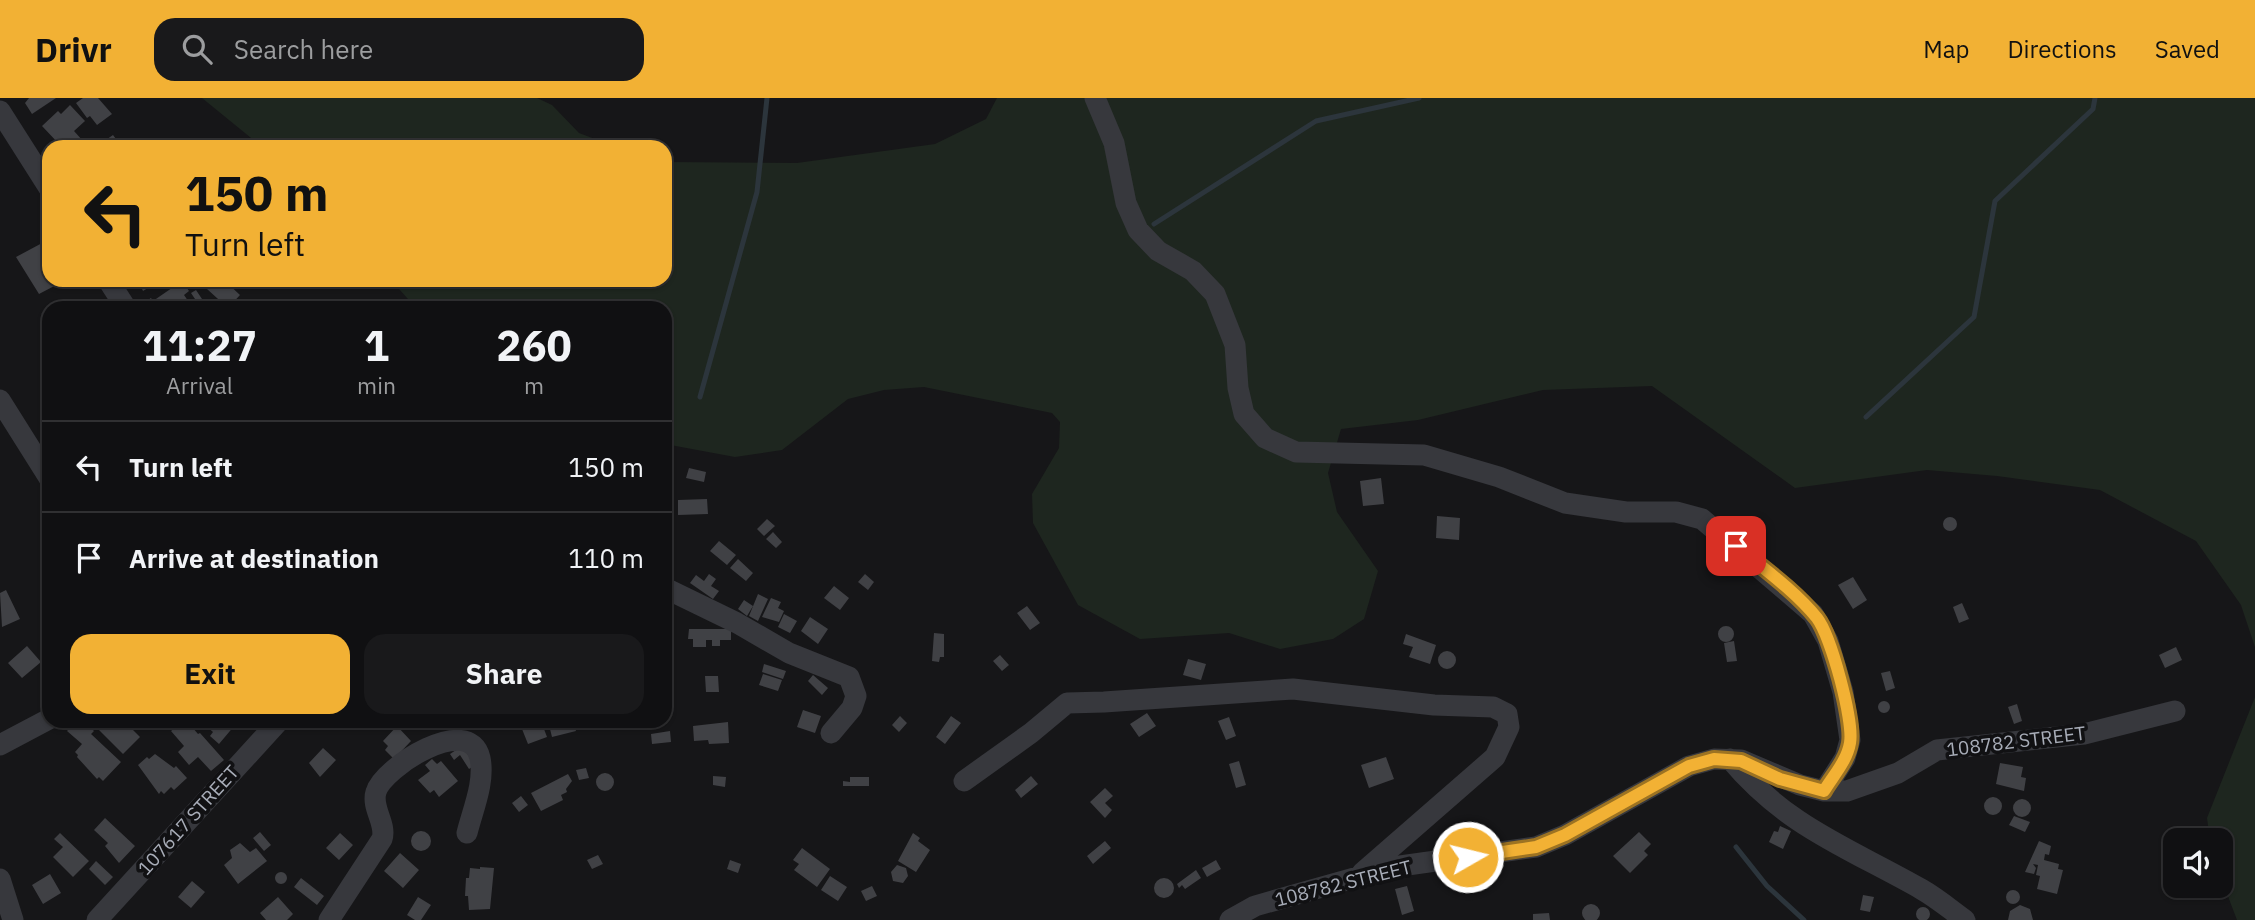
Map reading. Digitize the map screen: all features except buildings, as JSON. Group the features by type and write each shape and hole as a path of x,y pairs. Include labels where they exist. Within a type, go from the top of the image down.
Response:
{"street":[{"path":"1095,98 1114,143 1126,203 1138,230 1158,251 1194,271 1214,294 1235,345 1238,388 1244,414 1265,438 1296,452 1424,455 1499,477 1565,503 1626,512 1676,512 1702,519 1813,614 1828,640 1843,692 1850,740 1845,758 1824,791"},
{"path":"0,111 42,177"},
{"path":"0,400 42,467"},
{"path":"672,591 737,623 789,653 849,677 855,686 855,701 831,733"},
{"path":"964,781 1031,733 1060,707 1075,701 1104,702 1293,689 1434,705 1493,707 1507,714 1510,722 1507,737 1495,757 1358,876"},
{"name":"108782 STREET","path":"1230,920 1255,906 1393,867 1536,847 1565,835 1689,766 1714,759 1741,761 1780,779 1824,791 1847,791 1898,773 1937,750 2084,734 2175,711"},
{"path":"0,745 42,723"},
{"name":"107617 STREET","path":"97,920 273,728"},
{"path":"329,920 382,839 384,831 375,797 377,788 394,771 436,742 448,740 468,743 480,756 481,781 467,833"},
{"path":"1730,759 1749,782 1805,828 1923,890 1965,920"},
{"path":"0,879 13,920"}],"shaded area":[{"path":"202,98 537,98 552,105 579,133 598,140 253,140"},
{"path":"997,98 2255,98 2255,647 2241,605 2196,541 2100,490 1927,470 1795,488 1652,386 1543,390 1418,420 1341,429 1328,473 1337,512 1378,571 1364,619 1333,639 1280,649 1229,633 1140,639 1078,605 1033,523 1032,494 1059,448 1060,422 1052,413 924,387 884,390 848,399 782,450 735,457 672,445 672,301 410,301 397,287 672,287 672,162 797,163 935,144 986,119"},
{"path":"2255,697 2255,920 2237,920 2229,898 2233,898 2233,828 2208,828 2207,818"}],"waterway":[{"path":"700,397 757,192 767,98"},
{"path":"1154,224 1316,121 1419,98"},
{"path":"1866,417 1974,317 1995,201 2093,109 2095,98"},
{"path":"1736,847 1767,886 1804,920"}],"route":[{"path":"1468,857 1536,847 1565,835 1689,766 1714,759 1741,761 1780,779 1824,791 1845,758 1850,740 1843,692 1828,640 1813,614 1736,546"}]}
